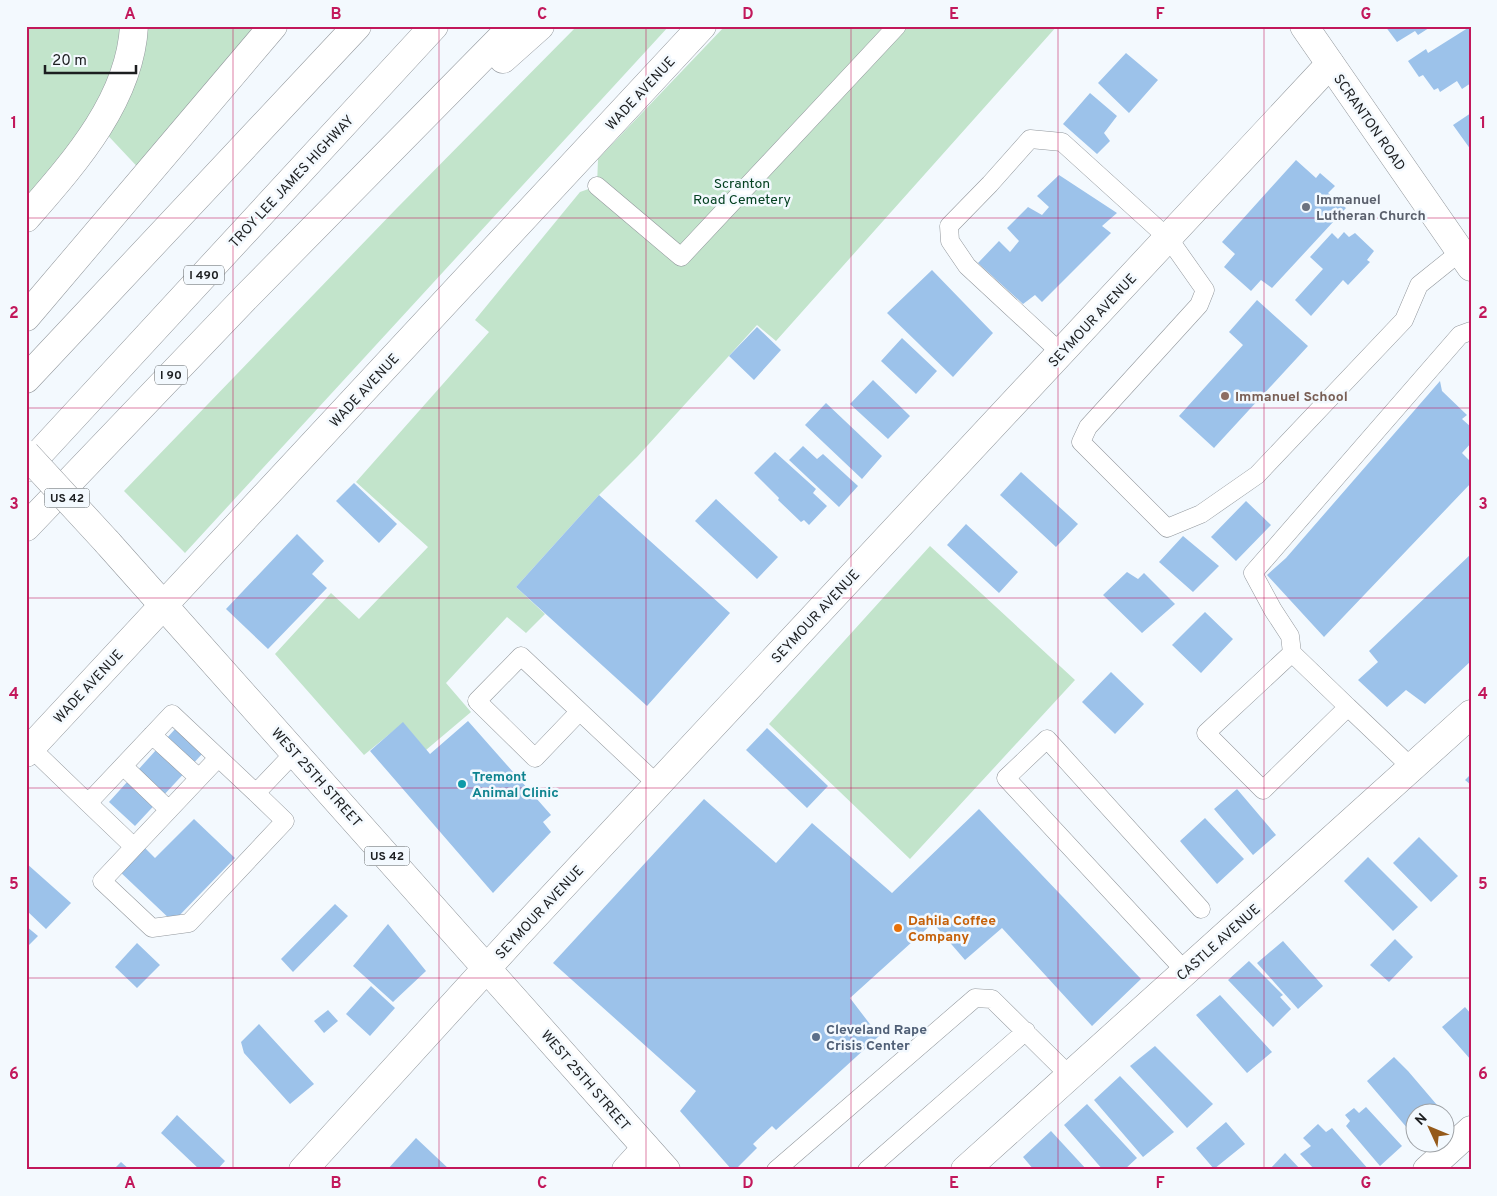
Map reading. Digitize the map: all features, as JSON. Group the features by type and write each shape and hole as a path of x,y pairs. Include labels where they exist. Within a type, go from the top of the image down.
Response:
{"main road":[{"path":"26,218 69,168 99,126 124,77 133,42 134,26"},
{"path":"26,317 272,26"},
{"path":"26,379 357,26"},
{"name":"TROY LEE JAMES HIGHWAY","path":"26,468 434,26"},
{"name":"I 90","path":"26,527 246,296 513,26"},
{"path":"317,226 540,26"},
{"name":"WADE AVENUE","path":"28,751 702,26"},
{"name":"SCRANTON ROAD","path":"1304,26 1465,260"},
{"name":"SEYMOUR AVENUE","path":"303,1170 487,967 1169,239 1330,64"},
{"name":"WEST 25TH STREET","path":"26,454 487,967 666,1170"},
{"name":"CASTLE AVENUE","path":"965,1170 1471,714"},
{"path":"1427,1170 1471,1130"},
{"path":"626,1170 646,1148"}],"lane":[{"path":"597,186 681,257 897,26"},
{"path":"1061,353 967,266 950,240 949,226 1030,139 1062,142 1169,239 1205,290 1199,305 1088,427 1081,442 1167,528 1200,514 1257,475 1404,320 1419,285 1465,260"},
{"path":"1411,767 1292,653 1290,636 1253,573 1460,335 1471,331"},
{"path":"1292,653 1206,733 1263,790 1348,707"},
{"path":"579,712 535,758 477,701 521,656 658,785"},
{"path":"88,803 172,714 285,821 189,924 152,928 102,881 218,758"},
{"path":"152,735 199,778"},
{"path":"1185,972 1006,778 1047,739 1201,909"},
{"path":"28,751 88,803 134,847"},
{"path":"256,793 294,752"},
{"path":"122,766 169,810"},
{"path":"776,1170 975,998 992,999 1070,1076"},
{"path":"867,1170 1026,1031"}],"green space":[{"path":"26,26 273,26 146,176 99,126 26,218"},
{"path":"577,26 669,26 185,553 124,491 397,208"},
{"name":"Scranton Road Cemetery","path":"725,26 1057,26 776,341 757,325 516,587 545,614 526,633 507,617 446,683 471,712 426,750 403,723 364,755 275,654 331,593 359,619 428,547 356,482 489,332 475,320 580,192 597,186 598,159"},
{"path":"930,546 1075,680 910,859 769,724"}],"building":[{"path":"1385,26 1432,26 1418,35 1415,31 1397,42"},
{"path":"1471,26 1471,83 1462,89 1457,81 1440,92 1438,88 1434,90 1423,75 1419,77 1408,61 1426,49 1428,53"},
{"path":"1126,53 1158,80 1129,113 1098,83"},
{"path":"1090,93 1117,116 1104,133 1110,141 1097,154 1063,124"},
{"path":"1471,113 1471,150 1453,125"},
{"path":"1296,160 1316,178 1320,173 1335,186 1328,193 1346,208 1272,288 1261,280 1251,291 1224,267 1235,254 1222,242"},
{"path":"1059,175 1117,213 1102,226 1111,233 1042,302 1035,295 1023,304 978,263 999,241 1010,252 1019,241 1007,228 1028,207 1042,215 1049,207 1037,196"},
{"path":"1344,232 1349,237 1355,233 1374,251 1367,260 1370,262 1348,285 1343,280 1311,316 1295,300 1323,269 1310,257 1332,233 1338,239"},
{"path":"932,270 993,333 953,377 887,313"},
{"path":"1257,300 1308,346 1214,448 1179,416 1243,345 1229,332"},
{"path":"757,327 781,350 754,380 729,356"},
{"path":"902,338 937,371 916,394 881,361"},
{"path":"873,380 910,416 888,439 850,404"},
{"path":"1440,381 1442,391 1467,415 1462,419 1471,427 1471,443 1462,453 1471,462 1471,483 1324,637 1267,575 1286,558"},
{"path":"826,403 882,456 862,479 805,425"},
{"path":"803,446 817,459 823,454 858,486 839,507 789,460"},
{"path":"775,452 816,489 813,493 827,506 809,525 804,520 801,522 754,473"},
{"path":"1021,472 1078,524 1056,547 1000,495"},
{"path":"354,483 397,524 379,543 336,501"},
{"path":"599,495 730,613 647,706 516,587"},
{"path":"716,499 778,557 757,579 695,521"},
{"path":"1246,501 1271,525 1236,561 1211,537"},
{"path":"966,524 1018,572 999,593 947,545"},
{"path":"297,534 324,561 312,574 327,588 268,649 226,609"},
{"path":"1183,536 1219,566 1193,592 1159,562"},
{"path":"1471,554 1471,661 1425,704 1406,690 1387,707 1358,680 1378,662 1369,651"},
{"path":"1127,572 1138,579 1144,573 1175,604 1142,633 1103,595"},
{"path":"1205,612 1233,639 1201,673 1172,645"},
{"path":"1111,672 1144,704 1115,734 1082,702"},
{"name":"Tremont Animal Clinic","path":"468,721 551,815 543,822 551,832 493,893 370,751 403,722 430,754"},
{"path":"176,728 203,753 135,826 109,802"},
{"path":"767,728 828,786 807,808 746,750"},
{"path":"1471,774 1471,785 1465,780"},
{"path":"1237,789 1276,835 1253,855 1214,809"},
{"path":"704,799 776,863 812,823 892,893 979,809 1141,979 1092,1026 1002,928 965,960 933,923 850,998 879,1036 776,1130 772,1126 753,1144 757,1148 735,1170 732,1170 680,1111 696,1091 553,963"},
{"path":"1205,818 1244,859 1217,884 1180,841"},
{"path":"194,819 235,858 173,922 117,869 141,844 155,858"},
{"path":"1419,837 1458,876 1431,902 1393,863"},
{"path":"1368,857 1418,907 1393,931 1344,881"},
{"path":"26,863 71,903 46,929 26,910"},
{"path":"335,904 348,916 293,972 281,959"},
{"path":"388,924 426,971 393,1002 353,966"},
{"path":"26,926 38,936 26,948"},
{"path":"1395,939 1413,957 1389,982 1370,965"},
{"path":"1283,941 1323,986 1298,1009 1257,963"},
{"path":"137,943 160,965 137,988 115,967"},
{"path":"1249,961 1283,995 1280,997 1291,1009 1273,1027 1228,980"},
{"path":"371,986 395,1008 370,1036 346,1014"},
{"path":"1220,995 1272,1052 1247,1073 1196,1015"},
{"path":"1465,1007 1471,1014 1471,1060 1442,1027"},
{"path":"328,1010 338,1021 324,1033 314,1021"},
{"path":"259,1024 314,1084 290,1104 244,1053 241,1042"},
{"path":"1155,1046 1213,1104 1187,1128 1130,1066"},
{"path":"1394,1057 1436,1104 1404,1104 1404,1124 1367,1081"},
{"path":"1120,1076 1174,1132 1143,1157 1094,1100"},
{"path":"1087,1104 1137,1158 1124,1170 1103,1170 1064,1125"},
{"path":"1366,1107 1402,1146 1380,1166 1346,1126 1350,1121 1345,1115 1354,1108 1359,1113"},
{"path":"177,1115 225,1161 217,1170 200,1170 161,1133"},
{"path":"1226,1122 1245,1144 1214,1169 1196,1148"},
{"path":"1318,1124 1326,1132 1332,1128 1369,1170 1315,1170 1300,1154 1311,1146 1303,1138"},
{"path":"1051,1131 1087,1170 1034,1170 1023,1157"},
{"path":"416,1138 450,1170 387,1170"},
{"path":"1285,1153 1301,1170 1269,1170"},
{"path":"121,1162 130,1170 113,1170"}],"place":[{"name":"Immanuel Lutheran Church","path":"1306,207"},
{"name":"Immanuel School","path":"1225,396"},
{"name":"Tremont Animal Clinic","path":"462,784"},
{"name":"Dahila Coffee Company","path":"898,928"},
{"name":"Cleveland Rape Crisis Center","path":"816,1037"}]}
